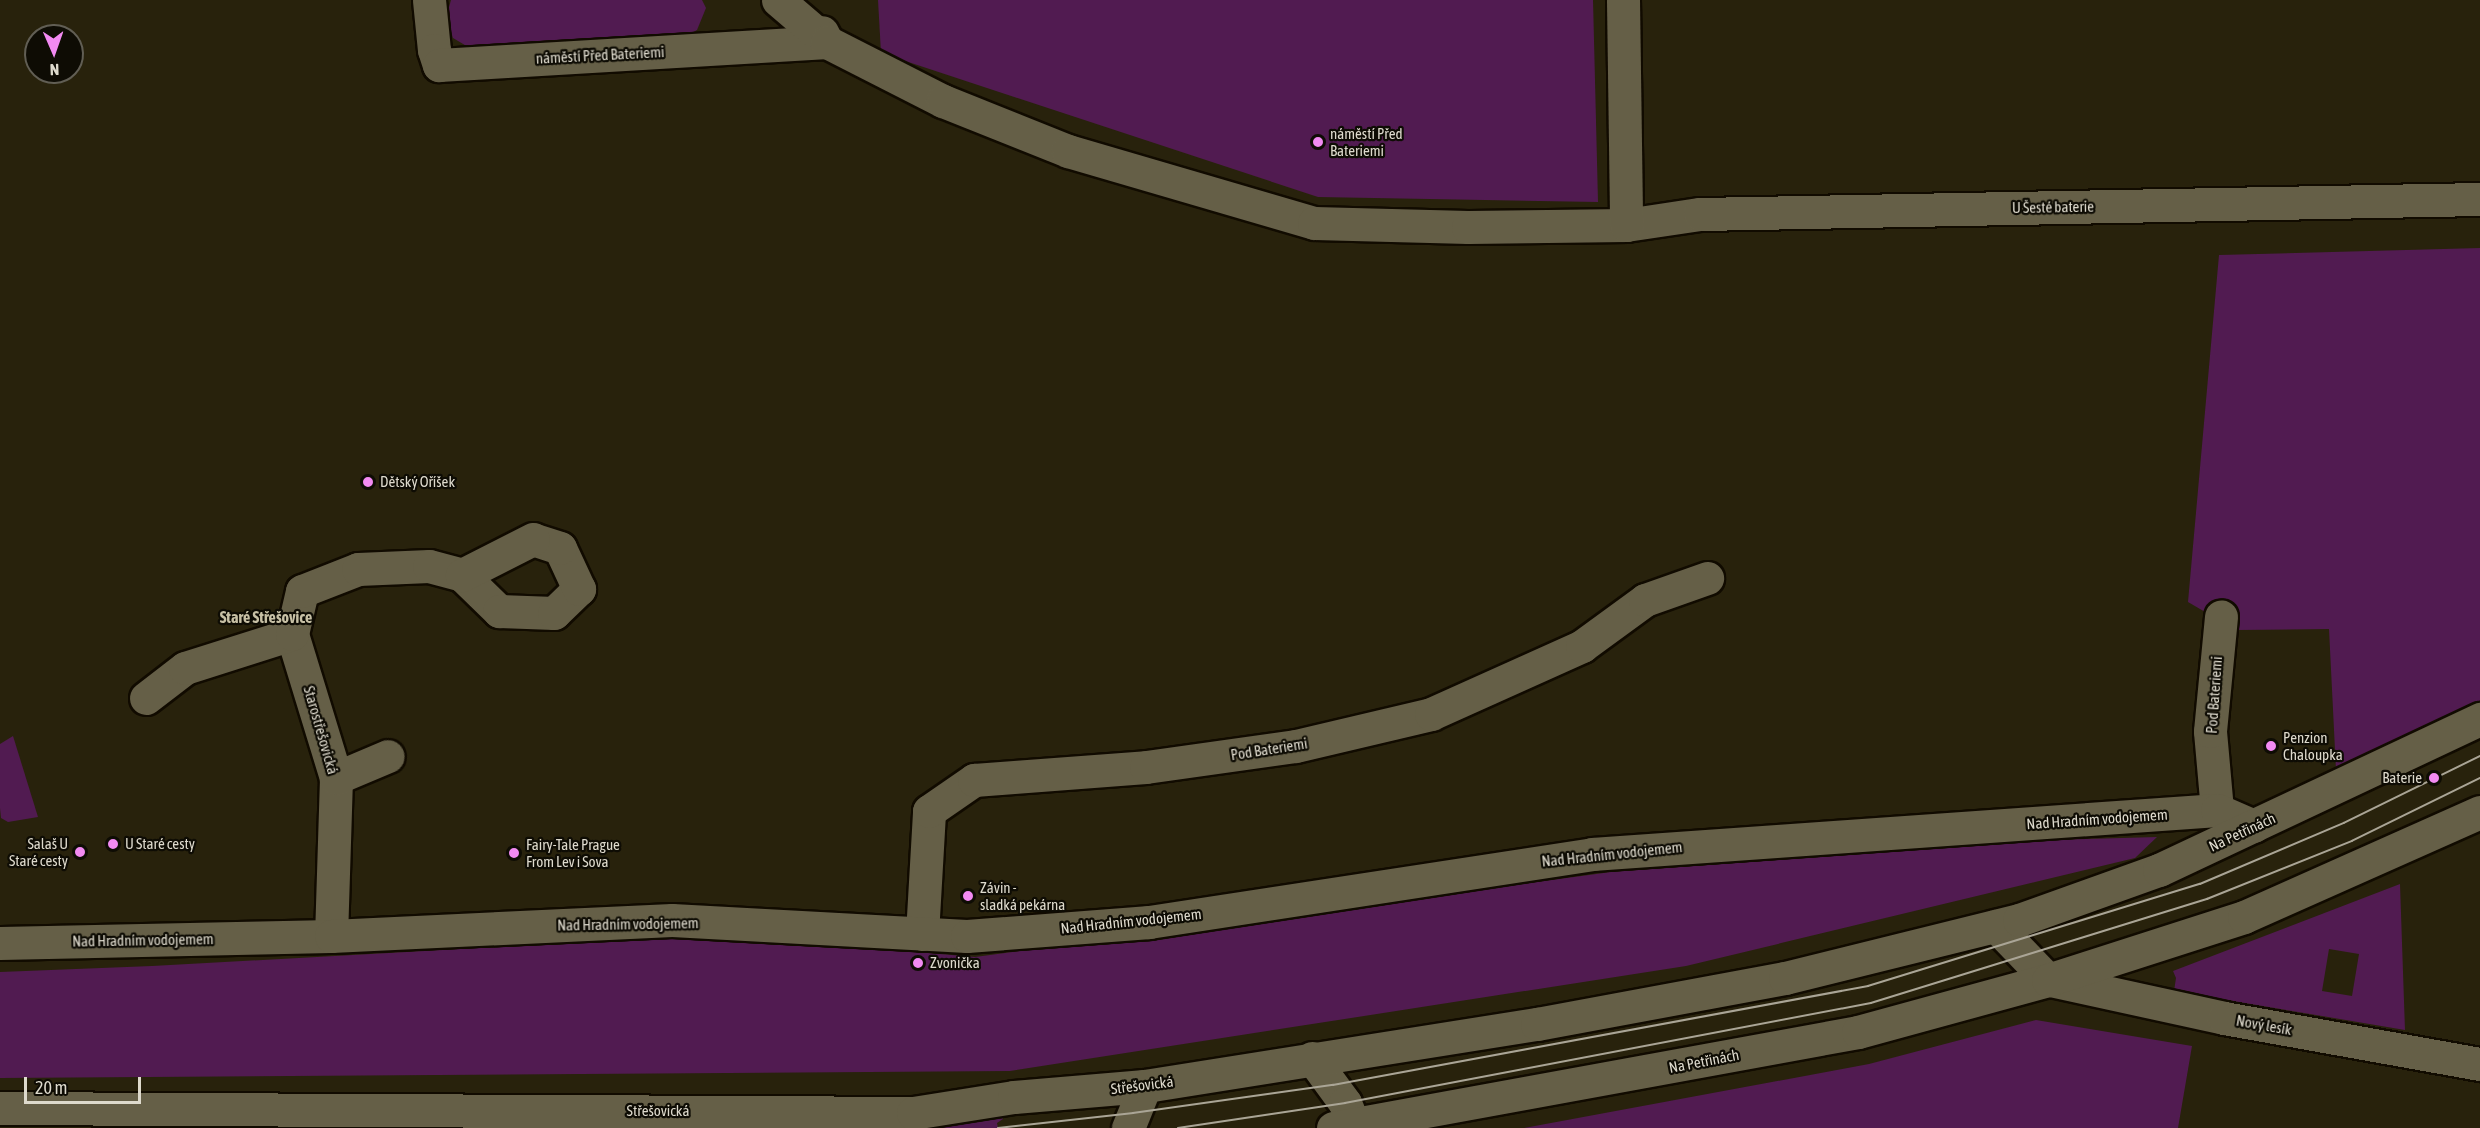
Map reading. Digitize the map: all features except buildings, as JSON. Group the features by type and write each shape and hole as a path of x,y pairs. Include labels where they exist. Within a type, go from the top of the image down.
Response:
{"street":[{"name":"náměstí Před Bateriemi","path":"429,0 434,50 439,64 827,42"},
{"path":"778,0 827,42 943,101 1068,151 1314,224 1468,227 1626,225 1623,0"},
{"path":"806,0 827,42"},
{"name":"U Šesté baterie","path":"1626,225 1700,214 2480,200"},
{"path":"146,698 185,668 292,634 302,591 358,569 429,566 462,575"},
{"name":"Pod Bateriemi","path":"922,934 929,811 974,780 1146,767 1296,746 1431,714 1582,646 1645,600 1707,578"},
{"name":"Pod Bateriemi","path":"2217,810 2210,731 2221,617"},
{"name":"Starostřešovická","path":"292,634 336,778 331,936"},
{"name":"Na Petřinách","path":"1311,1058 1537,1023 1785,978 1996,926 2159,870 2480,719"},
{"path":"336,778 388,756"},
{"name":"Nad Hradním vodojemem","path":"0,943 331,936 672,920 968,936 1149,922 1592,854 2217,810 2254,826"},
{"name":"Na Petřinách","path":"1348,1127 1858,1032 2048,980 2244,917 2480,812"},
{"path":"1996,926 2048,980"},
{"name":"Nový lesík","path":"2048,980 2224,1018 2480,1064"},
{"path":"1311,1058 1333,1085 1348,1127"},
{"name":"Střešovická","path":"0,1108 913,1113 1014,1097 1145,1086 1311,1058"},
{"path":"1128,1128 1145,1086"}],"shaded area":[{"path":"451,0 702,0 706,8 697,30 675,42 480,54 453,38 446,18"},
{"path":"878,0 1593,0 1598,202 1318,197 881,53"},
{"path":"2480,248 2480,702 2336,770 2329,629 2236,630 2188,602 2219,255"},
{"path":"13,736 38,817 8,822 1,818 0,744"},
{"path":"2157,837 2135,858 1686,966 1010,1071 0,1078 0,972 152,966 717,935 975,957 1611,872 2051,840"},
{"path":"2400,884 2405,1030 2174,991 2176,978 2173,971","holes":["2329,949 2359,954 2352,996 2322,991"]},
{"path":"2036,1020 2192,1046 2178,1128 1524,1128 1869,1064"},
{"path":"1000,1110 1003,1119 997,1123 998,1128 896,1128 953,1124"}],"tram line":[{"path":"998,1128 1133,1113 1333,1085 1868,986 2200,884 2344,823 2480,756"},
{"path":"1178,1128 1345,1103 1871,1003 2207,899 2352,841 2480,778"}],"place":[{"name":"náměstí Před Bateriemi","path":"1318,142"},
{"name":"Dětský Oříšek","path":"368,482"},
{"name":"Penzion Chaloupka","path":"2271,746"},
{"name":"Baterie","path":"2434,778"},
{"name":"U Staré cesty","path":"113,844"},
{"name":"Salaš U Staré cesty","path":"80,852"},
{"name":"Fairy-Tale Prague From Lev i Sova","path":"514,853"},
{"name":"Závin - sladká pekárna","path":"968,896"},
{"name":"Zvonička","path":"918,963"}],"district":[{"name":"Staré Střešovice","path":"266,617"}]}
